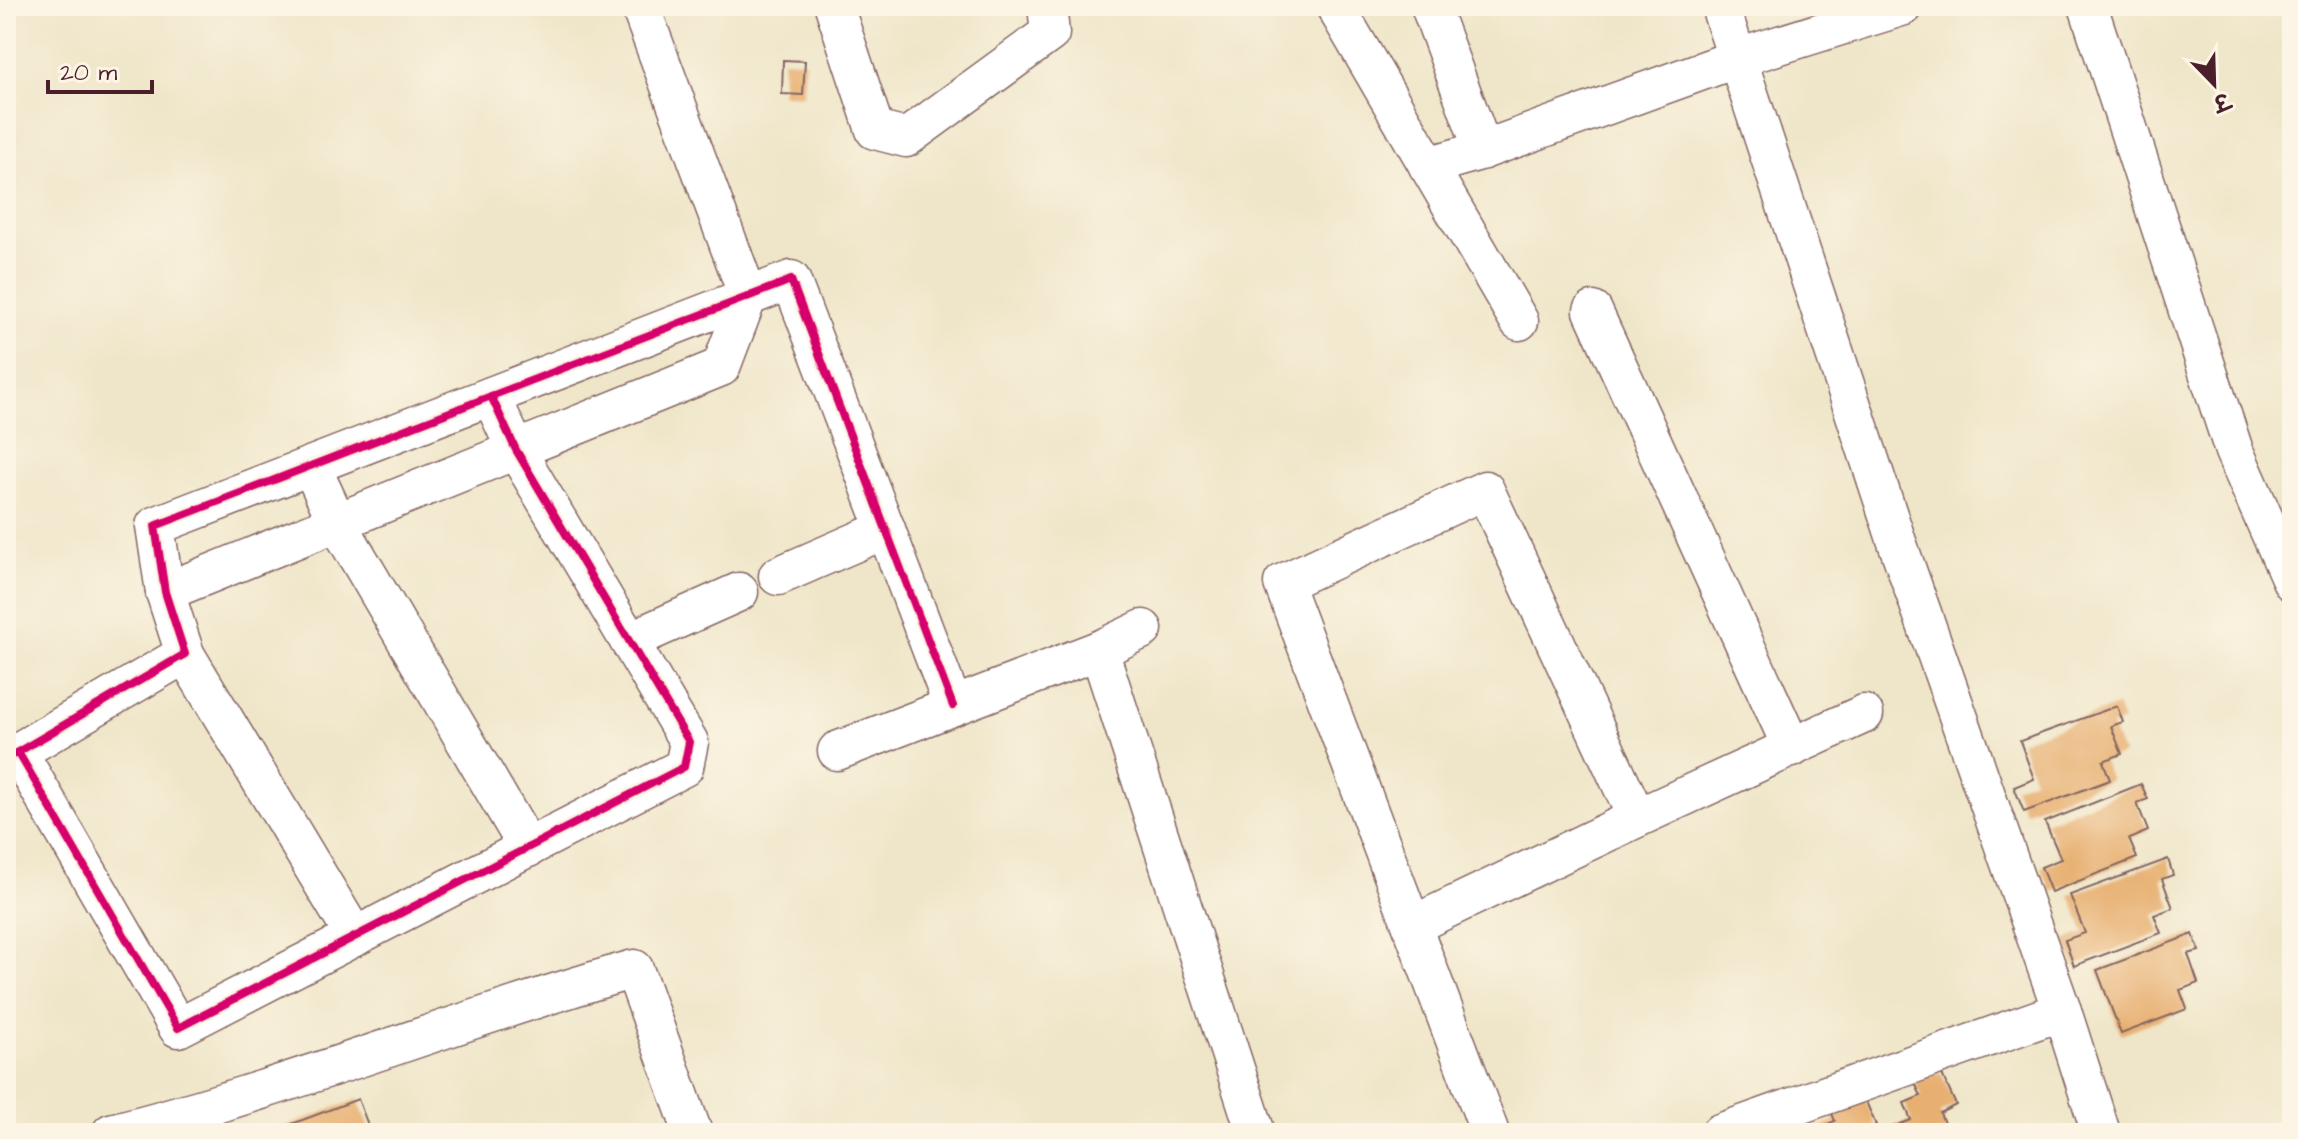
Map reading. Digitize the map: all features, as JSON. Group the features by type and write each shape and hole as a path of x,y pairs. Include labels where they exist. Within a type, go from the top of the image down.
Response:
{"street":[{"path":"165,592 721,367 748,296 640,6"},
{"path":"834,6 875,130 906,138 1050,33 1047,6"},
{"path":"1335,6 1519,321"},
{"path":"1430,6 1483,150"},
{"path":"1720,6 1897,542 2062,1011 2101,1133"},
{"path":"1428,166 1483,150 1738,58 1904,6"},
{"path":"2088,6 2234,451 2292,582"},
{"path":"355,937 185,654 165,592 155,526 791,280 953,706"},
{"path":"1593,311 1792,748"},
{"path":"185,654 12,756 178,1028 684,767 689,742 516,450 491,396"},
{"path":"311,466 337,522 528,848"},
{"path":"1490,1133 1283,583 1485,490 1637,818"},
{"path":"778,576 886,529"},
{"path":"629,641 739,592"},
{"path":"837,751 1099,650 1143,629"},
{"path":"1099,650 1256,1133"},
{"path":"1413,925 1864,714"},
{"path":"111,1133 202,1122 536,996 634,969 693,1133"},
{"path":"1720,1133 2062,1011"}],"building":[{"path":"783,60 805,61 803,95 782,94"},
{"path":"2117,706 2123,722 2111,726 2122,754 2103,761 2110,780 2024,812 2014,787 2034,779 2020,741"},
{"path":"2141,784 2148,799 2137,803 2148,831 2129,839 2137,858 2051,892 2041,867 2061,859 2045,822"},
{"path":"2168,859 2173,875 2162,879 2173,908 2154,915 2161,933 2074,966 2065,940 2085,933 2070,895"},
{"path":"2193,934 2199,951 2188,954 2198,983 2180,990 2187,1009 2121,1034 2097,970"},
{"path":"1941,1072 1956,1105 1940,1113 1948,1133 1895,1133 1892,1127 1911,1120 1904,1103 1921,1096 1915,1083"},
{"path":"1864,1097 1876,1125 1868,1129 1869,1133 1805,1133 1835,1121 1831,1111"},
{"path":"358,1099 371,1133 283,1133 281,1128"}],"cycle path":[{"path":"6,759 185,654 165,592 155,526 791,280 953,706"},
{"path":"18,752 178,1028 684,767 689,742 516,450 491,396"}]}
